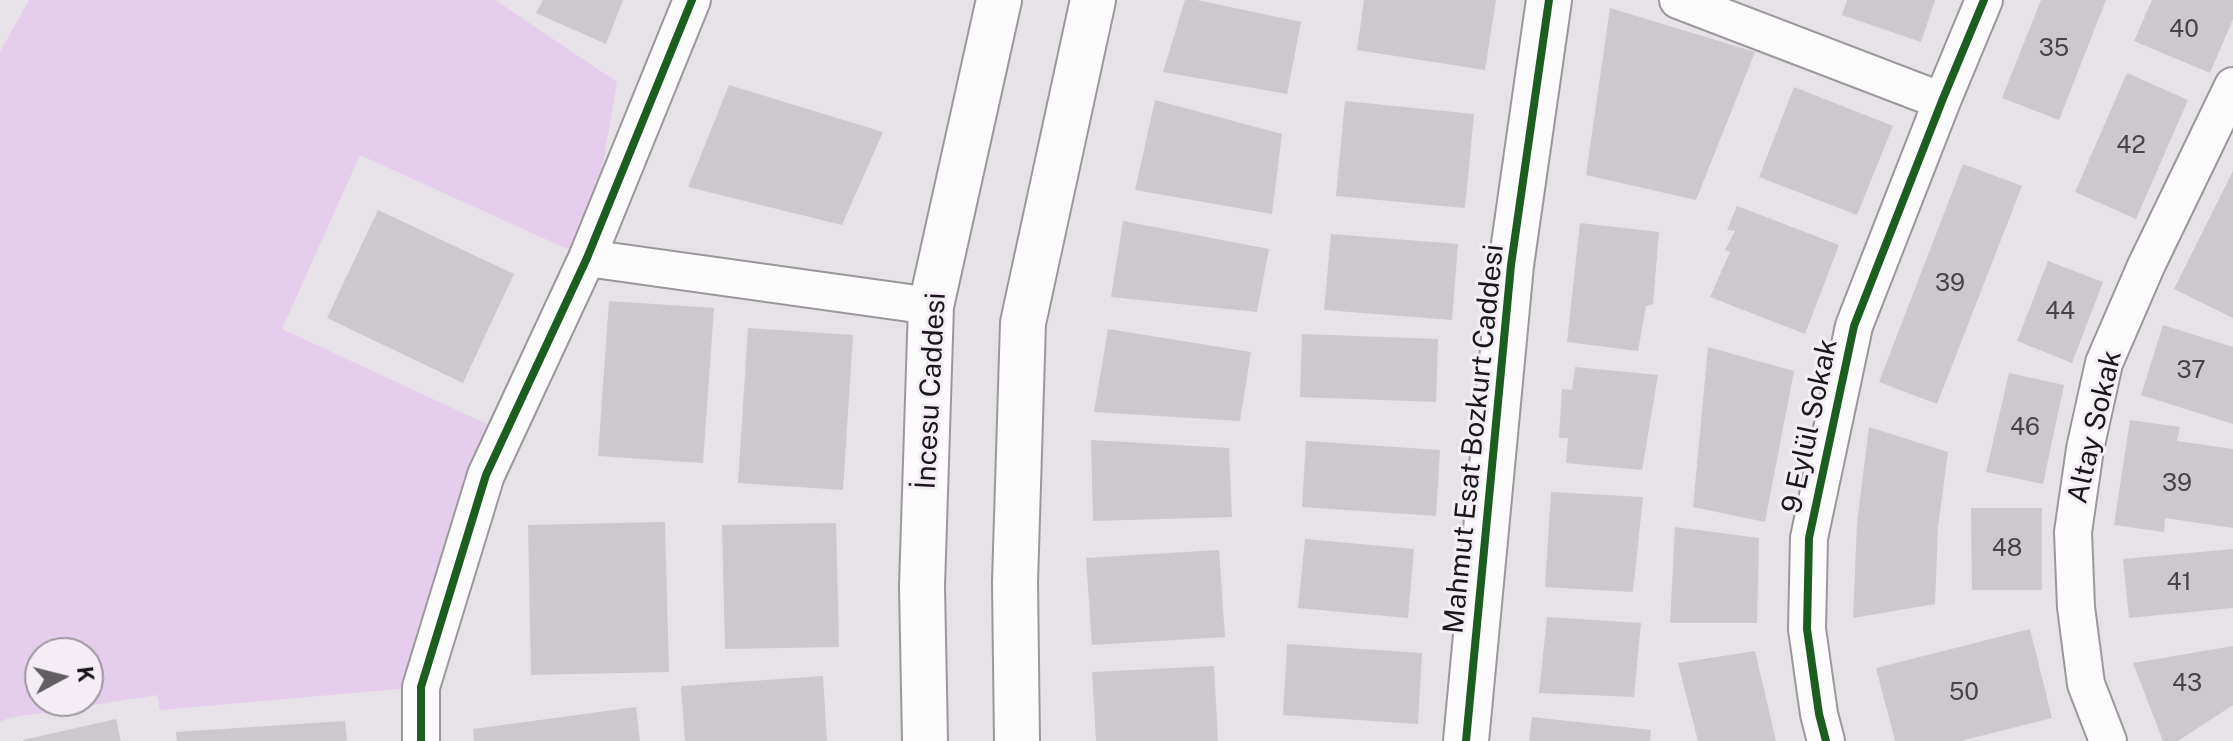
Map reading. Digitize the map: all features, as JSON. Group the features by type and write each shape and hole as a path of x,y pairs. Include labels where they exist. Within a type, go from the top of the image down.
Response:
{"main road":[{"name":"İncesu Caddesi","path":"925,741 922,586 931,306 999,0"},
{"path":"1017,741 1015,582 1023,323 1093,0"},
{"name":"Mahmut Esat Bozkurt Caddesi","path":"1466,741 1511,265 1549,0"}],"street":[{"path":"421,741 421,687 486,475 587,258 692,0"},
{"path":"1678,0 1942,101"},
{"name":"9 Eylül Sokak","path":"1826,741 1807,629 1809,538 1854,326 1984,0"},
{"name":"Altay Sokak","path":"2108,741 2086,684 2076,607 2073,532 2085,449 2104,363 2146,266 2233,86"},
{"path":"587,258 931,306"}],"shaded area":[{"path":"29,0 495,0 617,82 587,258 360,155 282,329 506,433 421,687 160,710 157,695 104,703 104,637 24,637 24,716 0,722 0,52"}],"building":[{"path":"543,0 623,0 606,44 536,13"},
{"path":"1185,0 1301,22 1287,94 1163,72"},
{"path":"1364,0 1496,0 1485,70 1357,50"},
{"path":"1847,0 1935,0 1921,42 1842,15"},
{"path":"2041,0 2106,0 2059,120 2002,98"},
{"path":"2152,0 2233,0 2233,19 2210,73 2134,41"},
{"path":"1610,8 1755,52 1696,200 1586,175"},
{"path":"2127,73 2188,100 2136,219 2075,192"},
{"path":"729,85 883,132 842,225 688,187"},
{"path":"1794,87 1893,126 1857,215 1759,177"},
{"path":"1155,100 1282,134 1272,214 1135,190"},
{"path":"1345,101 1474,114 1465,208 1336,196"},
{"path":"1963,164 2022,186 1937,404 1879,382"},
{"path":"2233,171 2233,318 2174,289"},
{"path":"1737,206 1839,245 1805,334 1710,297 1730,252 1725,250 1735,231 1727,230"},
{"path":"378,210 514,274 463,383 327,318"},
{"path":"1123,221 1269,249 1257,312 1111,297"},
{"path":"1580,223 1659,232 1653,304 1646,306 1638,351 1567,342"},
{"path":"1331,234 1458,244 1452,320 1324,310"},
{"path":"2048,261 2103,282 2072,363 2017,341"},
{"path":"609,301 714,308 703,463 598,456"},
{"path":"2163,325 2233,347 2233,424 2141,395"},
{"path":"748,328 853,335 843,490 738,483"},
{"path":"1108,329 1251,352 1240,421 1094,412"},
{"path":"1302,334 1438,339 1436,402 1300,397"},
{"path":"1708,347 1794,371 1765,522 1693,507"},
{"path":"1575,367 1658,375 1642,470 1566,463 1568,438 1559,438 1562,389 1572,390"},
{"path":"2009,373 2064,385 2043,484 1986,472"},
{"path":"2130,420 2180,427 2177,441 2233,449 2233,528 2165,518 2164,532 2114,525"},
{"path":"1869,427 1948,452 1938,527 1935,604 1853,618 1857,523"},
{"path":"1091,440 1229,448 1232,517 1093,521"},
{"path":"1306,441 1440,450 1436,516 1302,507"},
{"path":"1551,492 1643,497 1633,592 1545,587"},
{"path":"1971,508 2042,508 2042,590 1972,590"},
{"path":"665,522 669,672 531,675 528,525"},
{"path":"836,523 839,647 725,649 722,525"},
{"path":"1675,527 1759,538 1757,623 1670,623"},
{"path":"1305,539 1414,549 1408,618 1298,608"},
{"path":"2233,549 2233,608 2129,618 2123,559"},
{"path":"1219,550 1225,637 1092,645 1086,558"},
{"path":"1547,617 1641,623 1634,697 1539,693"},
{"path":"2030,629 2052,718 1961,741 1895,741 1876,668"},
{"path":"1287,644 1422,653 1418,724 1283,715"},
{"path":"2233,646 2233,705 2178,741 2163,741 2133,663"},
{"path":"1755,651 1776,741 1698,741 1678,663"},
{"path":"1214,666 1218,741 1096,741 1092,672"},
{"path":"823,676 827,741 685,741 681,686"},
{"path":"636,707 640,741 474,741 473,729"},
{"path":"1532,717 1651,730 1650,741 1529,741"},
{"path":"116,719 121,741 23,741 23,740"},
{"path":"345,721 347,741 177,741 176,732"}],"cycle path":[{"path":"421,741 421,687 486,475 587,258 692,0"},
{"path":"1466,741 1511,265 1549,0"},
{"path":"1826,741 1807,629 1809,538 1854,326 1984,0"}]}
